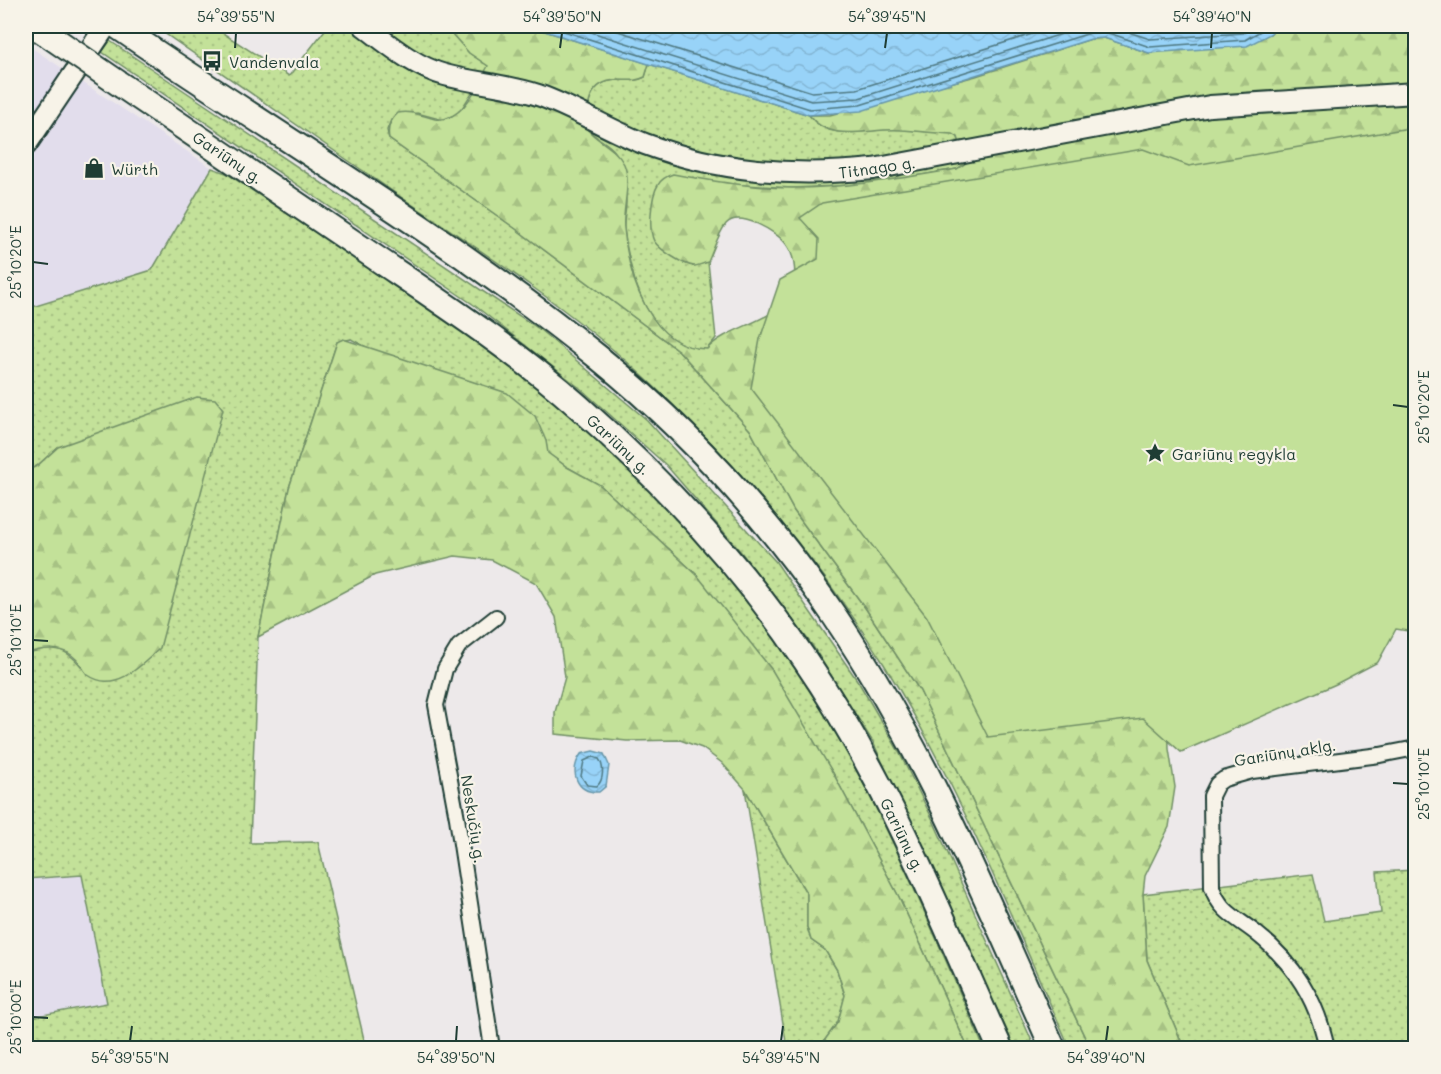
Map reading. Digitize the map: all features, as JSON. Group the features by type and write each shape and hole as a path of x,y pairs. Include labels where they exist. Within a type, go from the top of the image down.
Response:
{"highway":[{"path":"117,26 380,200 541,313 601,360 652,405 706,459 767,527 821,597 881,690 928,775 1053,1048"},
{"name":"Gariūnų g.","path":"37,28 429,294 521,360 618,442 666,488 718,545 763,600 807,663 877,782 1000,1048"}],"street":[{"path":"26,145 106,26"},
{"name":"Titnago g.","path":"364,26 429,69 546,98 637,140 678,155 715,165 774,173 836,173 873,169 1210,106 1416,93"},
{"name":"Neskučių g.","path":"492,1048 451,779 436,705 445,669 459,646 496,617"},
{"name":"Gariūnų aklg.","path":"1327,1048 1316,1006 1301,981 1264,941 1216,901 1212,887 1211,796 1217,784 1224,779 1252,771 1380,755 1416,748"}],"shaded area":[{"path":"26,44 65,70 26,129"},
{"path":"79,80 212,168 152,270 26,309 26,160"},
{"path":"82,875 107,1003 26,1018 26,879"}],"green space":[{"path":"154,26 212,26 289,76 328,26 445,26 469,53 489,66 459,113 443,120 417,113 391,120 387,130 389,139 516,229 679,351 750,430 794,511 866,609 920,691 1090,1048 1070,1048 959,802 935,754 882,661 826,579 732,465 663,395 572,316 486,254"},
{"path":"445,26 529,26 649,64 645,77 635,80 607,81 595,90 589,104 587,129 621,158 624,164 627,179 624,220 626,247 637,287 646,306 657,323 671,337 687,346 707,349 727,334 764,317 785,303 793,287 794,262 786,244 775,234 758,224 740,219 726,224 708,262 696,266 689,265 666,253 654,241 651,221 656,190 664,178 673,174 762,187 813,188 875,182 957,169 966,163 958,137 953,134 907,130 840,132 828,130 809,115 830,115 976,76 1091,39 1104,38 1149,53 1270,34 1278,26 1415,26 1415,82 1401,85 1412,128 1168,709 1169,749 1175,787 1169,827 1145,876 1143,894 1147,960 1184,1048 1090,1048 920,691 866,609 794,511 750,430 679,351 516,229 389,139 390,125 398,113 412,113 435,119 445,119 454,115 474,93 488,66 469,53"},
{"path":"110,41 539,329 647,420 776,562 859,683 898,750 933,820 1035,1048 1015,1048 873,742 812,645 741,552 666,465 581,389 474,305 102,52"},
{"path":"649,64 809,115 828,130 852,132 901,129 953,133 958,137 966,163 957,169 862,185 791,188 732,184 693,266 708,262 716,338 707,349 687,346 670,337 657,324 646,307 631,268 627,248 624,226 626,198 619,161 606,143 587,129 589,104 595,90 607,81 635,80 645,77"},
{"path":"1415,127 1415,632 1396,629 1378,662 1336,684 1181,752 1143,718 988,737 927,617 751,388 760,339 780,280 818,259 819,239 800,218 822,203 1143,149 1189,166"},
{"path":"212,168 226,173 410,295 531,382 588,429 642,479 692,532 744,596 776,641 846,751 909,877 984,1048 968,1048 899,897 833,773 697,575 600,485 547,453 546,441 351,339 337,342 289,488 258,637 250,843 318,842 366,1048 26,1048 26,1018 107,1003 82,875 26,879 26,654 46,649 62,651 75,659 88,675 58,447 37,466 26,471 26,309 152,270"},
{"path":"343,339 507,393 535,416 546,441 548,453 567,467 600,485 697,575 772,670 833,773 899,897 968,1048 819,1048 838,1022 845,995 837,970 825,950 811,940 807,927 807,894 745,789 722,763 702,748 680,740 627,741 555,734 555,712 565,677 556,617 536,583 492,560 455,556 375,575 258,637 289,488 337,342"},
{"path":"197,397 215,399 223,409 160,648 127,675 108,681 98,680 88,675 77,660 66,652 46,649 26,654 26,471 37,466 58,447"},
{"path":"745,789 807,894 807,927 811,940 825,950 837,970 845,996 838,1022 819,1048 787,1048"},
{"path":"1415,870 1415,1048 1184,1048 1147,960 1143,894 1313,874 1324,921 1381,913 1377,872"}],"water":[{"path":"529,26 1278,26 1270,34 1247,46 1149,53 1104,38 1091,39 861,111 809,115"},
{"path":"593,751 604,754 609,765 606,786 599,792 585,789 580,785 575,774 577,761 581,754"}],"place":[{"name":"Vandenvala","path":"212,61"},
{"name":"Würth","path":"94,168"},
{"name":"Gariūnų regykla","path":"1155,453"}]}
